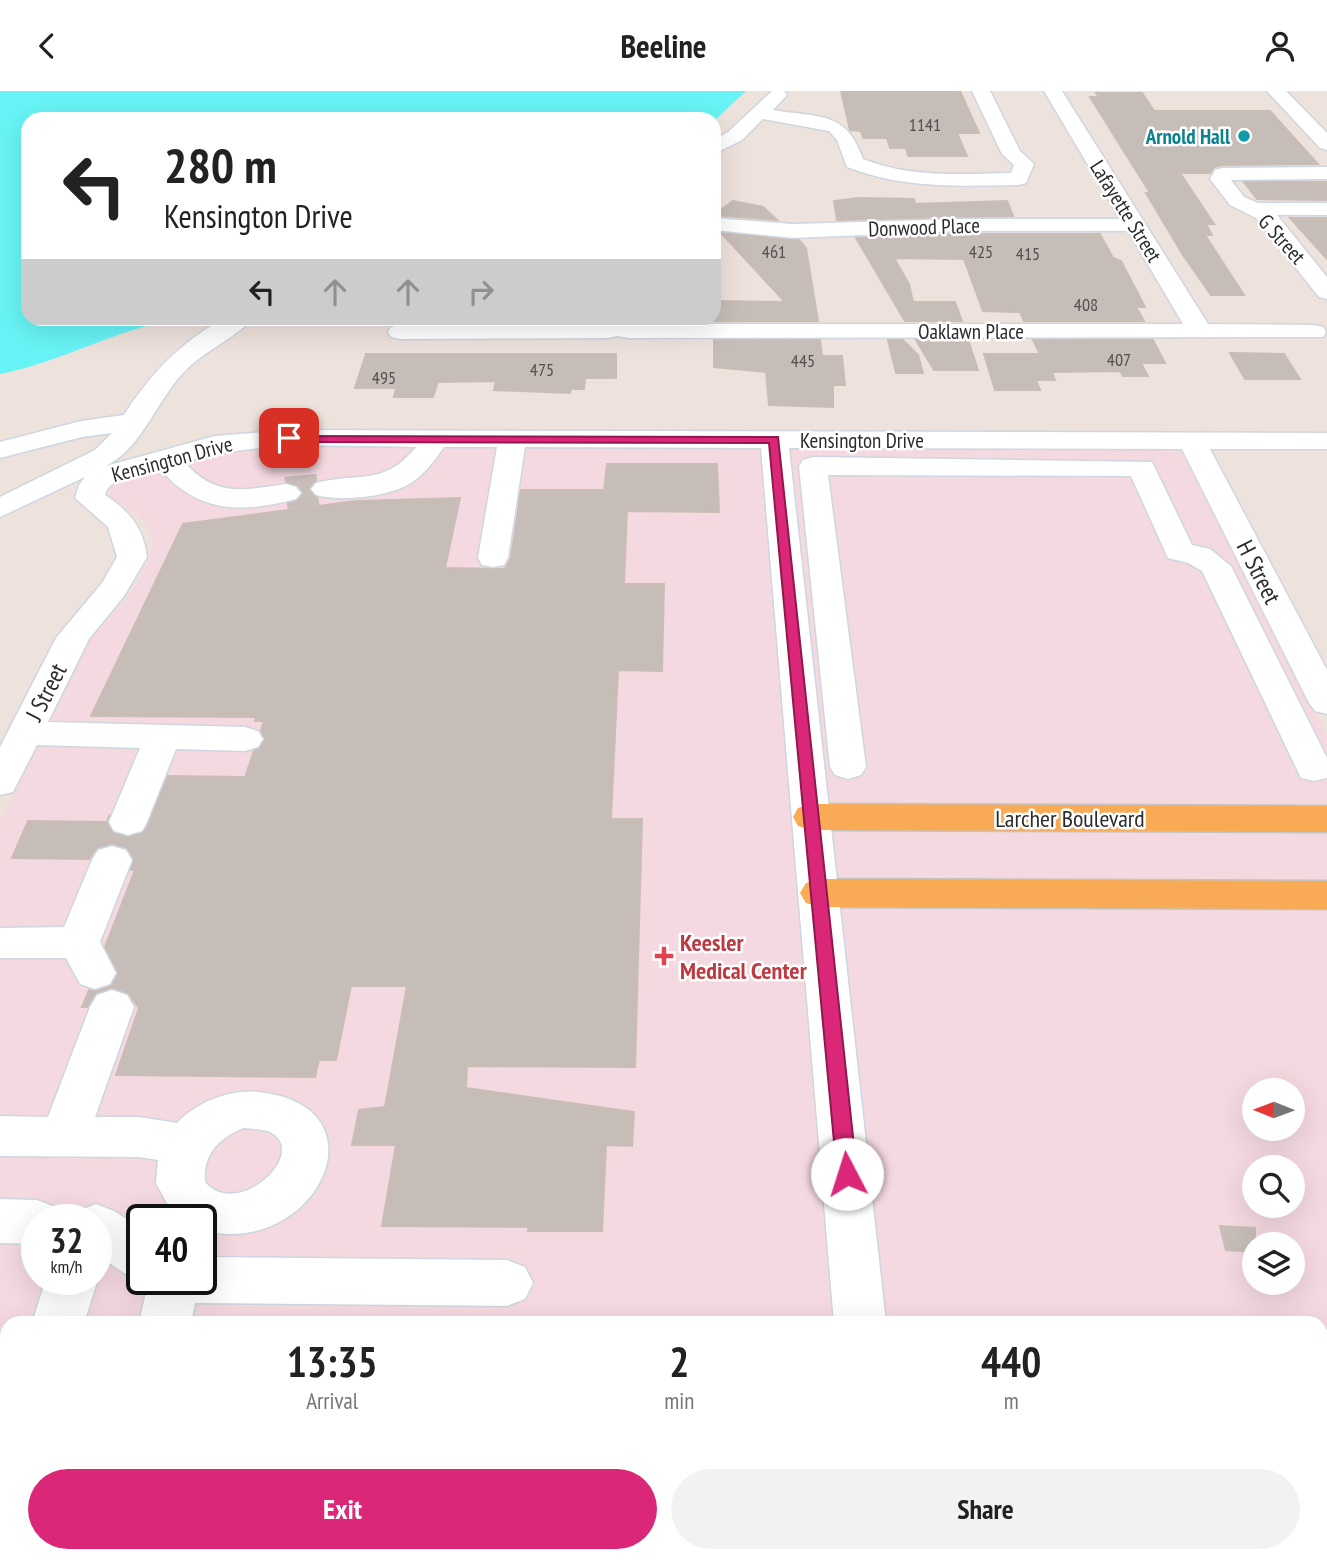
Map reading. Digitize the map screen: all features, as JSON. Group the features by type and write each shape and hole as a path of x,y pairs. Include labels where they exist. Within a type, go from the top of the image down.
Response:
{"main road":[{"name":"Larcher Boulevard","path":"812,817 1327,818"},
{"path":"820,893 1327,895"}],"street":[{"path":"721,144 735,136 782,91"},
{"path":"761,113 835,127 846,138 854,163 872,171 937,179 1019,179 1024,164 1012,154 981,91"},
{"name":"Lafayette Street","path":"1053,91 1200,332"},
{"path":"1276,91 1327,144"},
{"name":"G Street","path":"1327,173 1239,172 1222,174 1220,179 1237,201 1264,213 1327,292"},
{"path":"1253,209 1327,209"},
{"name":"Donwood Place","path":"721,225 793,231 960,225 1135,225"},
{"path":"12,503 105,456 129,429 150,394 174,366 199,345 229,326"},
{"name":"Oaklawn Place","path":"405,326 400,332 1314,332"},
{"name":"Oaklawn Place","path":"608,326 629,331"},
{"name":"Kensington Drive","path":"0,450 81,429 129,429"},
{"path":"326,489 390,482 409,474 436,439"},
{"path":"493,558 512,439"},
{"path":"774,439 804,550 848,767"},
{"name":"Kensington Drive","path":"73,638 88,617 111,594 132,557 127,529 116,516 90,498 89,491 104,477 215,444 242,440 774,439 957,454 1191,440 1327,441"},
{"name":"H Street","path":"1191,440 1323,695"},
{"path":"859,1316 812,817 804,550 813,466 957,454 1142,468 1179,551 1199,556 1215,566 1314,769"},
{"path":"165,457 185,482 212,497 234,500 286,493"},
{"path":"1223,582 1264,581"},
{"name":"J Street","path":"0,783 73,638"},
{"path":"1275,687 1323,695"},
{"path":"26,733 246,739"},
{"path":"128,822 162,737"},
{"path":"64,1136 96,974 112,860"},
{"path":"0,943 96,974"},
{"path":"2,1142 64,1136 139,1137 187,1145"},
{"path":"0,1221 21,1222"},
{"path":"112,1240 126,1252"},
{"path":"217,1285 507,1283"},
{"path":"60,1316 67,1295"}],"shaded area":[{"name":"Keesler Medical Center","path":"277,445 1166,449 1182,452 1327,735 1327,1316 0,1316 0,822 91,638 132,592 150,559 153,539 148,527 134,512 110,497 108,487 127,477 206,454"}],"water":[{"path":"0,91 746,91 721,114 721,112 21,112 21,326 147,326 38,364 0,374"}],"building":[{"path":"841,91 960,91 979,133 957,133 967,156 908,156 906,148 890,148 887,138 863,138 861,131 850,130"},
{"path":"1096,93 1142,93 1154,111 1270,111 1318,164 1222,165 1214,167 1210,173 1180,173 1214,224 1206,224 1212,235 1205,235 1244,295 1211,295 1183,255 1146,193 1150,193 1090,97 1099,97"},
{"path":"1244,182 1327,182 1327,200 1257,199"},
{"path":"858,198 914,199 915,204 1007,201 1013,216 837,220 834,201"},
{"path":"733,201 763,207 777,220 721,216 721,210"},
{"path":"1290,218 1327,218 1327,259"},
{"path":"721,233 799,240 806,248 818,321 721,321 721,301 785,302"},
{"path":"960,234 1100,234 1113,258 1121,261 1145,307 1136,307 1144,321 1024,321 1020,312 983,311 964,259 894,258 909,284 913,302 955,302 962,321 905,321 856,238"},
{"path":"714,340 820,340 822,356 842,356 845,385 833,385 833,407 769,405 766,372 714,367"},
{"path":"888,340 903,340 918,355 923,373 896,373"},
{"path":"916,340 968,340 978,370 934,370"},
{"path":"1033,340 1153,340 1165,363 1141,363 1148,376 1123,376 1120,371 1052,372 1055,380 1036,380 1040,390 995,390 984,354 1040,354"},
{"path":"1230,353 1284,354 1300,379 1245,379"},
{"path":"366,354 616,354 616,378 585,378 584,389 571,389 570,393 494,390 496,381 438,382 433,397 394,397 396,388 355,388"},
{"path":"607,464 717,464 719,512 627,511 624,584 664,584 662,671 618,670 611,819 642,819 635,1067 467,1066 466,1088 634,1112 632,1146 606,1145 602,1231 528,1231 529,1227 382,1226 396,1145 352,1145 359,1110 385,1107 407,986 351,986 336,1060 319,1060 315,1077 116,1075 139,1008 128,993 113,988 96,993 87,1007 82,1007 89,990 96,991 111,986 118,974 105,947 135,870 131,870 134,859 127,847 113,843 97,847 89,859 12,858 28,821 107,822 113,834 127,838 143,834 168,776 245,777 254,751 260,748 265,740 261,730 264,721 255,721 256,717 91,716 183,524 356,501 460,498 445,568 505,569 511,558 521,490 604,490"},
{"path":"1220,1226 1255,1228 1255,1232 1242,1232 1242,1251 1226,1250"}],"tunnel":[{"path":"286,493 326,489"},
{"path":"112,860 128,822"}],"place":[{"name":"Arnold Hall","path":"1244,136"},
{"name":"Keesler Medical Center","path":"664,956"}],"route":[{"path":"289,438 774,439 847,1174"}]}
